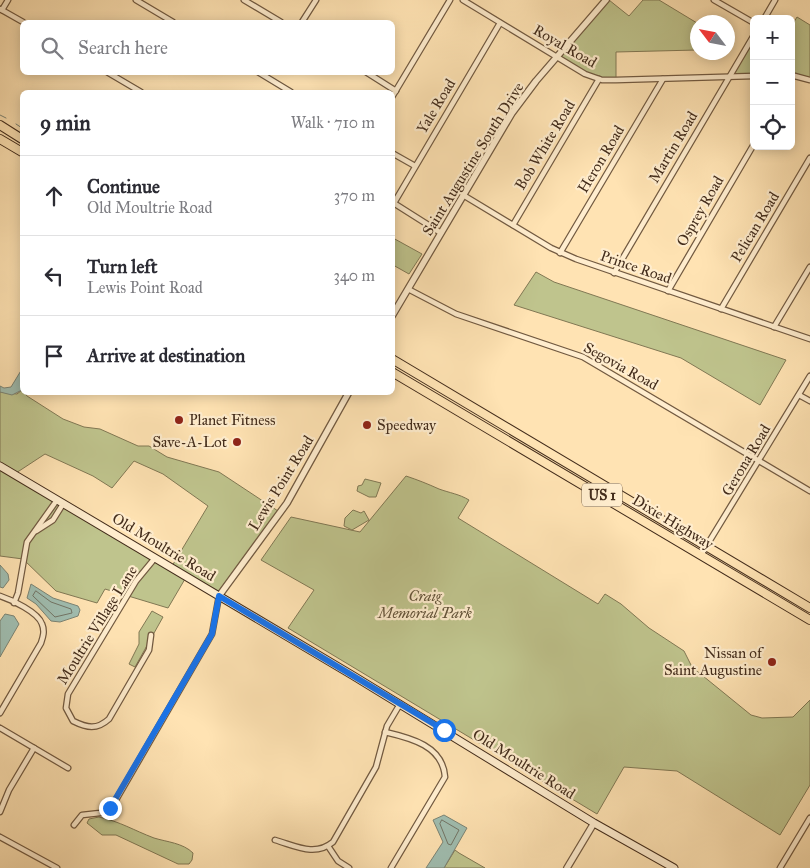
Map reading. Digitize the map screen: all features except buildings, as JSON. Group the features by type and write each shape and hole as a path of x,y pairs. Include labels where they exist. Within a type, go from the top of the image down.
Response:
{"main road":[{"path":"0,125 20,138"},
{"path":"3,141 20,151"},
{"name":"US 1","path":"395,361 809,607"},
{"name":"Dixie Highway","path":"395,374 810,620"},
{"path":"544,461 549,452"},
{"name":"Old Moultrie Road","path":"0,466 400,704 594,823 674,868"},
{"path":"802,615 809,607"}],"street":[{"path":"8,0 1,10 20,20"},
{"path":"136,0 171,20"},
{"path":"244,0 278,20"},
{"path":"303,20 316,0"},
{"path":"396,91 450,0"},
{"name":"Royal Road","path":"463,0 585,74 599,79 750,76"},
{"name":"Saint Augustine South Drive","path":"395,311 512,113 604,0"},
{"path":"714,0 750,22"},
{"path":"766,15 775,0"},
{"name":"Yale Road","path":"395,200 500,23"},
{"name":"Martin Road","path":"614,273 750,42"},
{"path":"112,75 138,90"},
{"path":"263,75 288,90"},
{"path":"371,75 394,90"},
{"path":"795,76 810,80"},
{"name":"Bob White Road","path":"513,224 599,79"},
{"name":"Heron Road","path":"560,253 663,79"},
{"path":"3,141 12,132"},
{"name":"Osprey Road","path":"668,291 750,150"},
{"path":"395,155 415,166"},
{"name":"Pelican Road","path":"721,309 810,158"},
{"name":"Prince Road","path":"464,195 560,253 810,339"},
{"path":"395,204 441,233"},
{"path":"774,327 810,267"},
{"name":"Segovia Road","path":"408,289 456,314 583,357 810,491"},
{"name":"Gerona Road","path":"702,555 810,376"},
{"name":"Lewis Point Road","path":"74,825 82,815 100,813 113,805 212,634 219,596 287,503 348,395"},
{"path":"799,395 810,401"},
{"path":"14,603 18,593 27,542 35,532 47,527 60,502"},
{"name":"Moultrie Village Lane","path":"151,635 149,650 109,719 104,724 93,728 73,720 66,708 68,694 136,581 155,558"},
{"path":"0,596 41,621 44,632 41,643 0,713"},
{"path":"275,840 314,851 324,850 328,846 338,834 376,767 385,732 400,704"},
{"path":"0,728 68,768"},
{"path":"385,732 409,738 438,755 444,764 445,777 392,868"},
{"path":"0,812 8,790 34,748"},
{"path":"780,868 810,818"},
{"path":"567,868 594,823"},
{"path":"0,837 57,868"},
{"path":"328,846 338,861 349,868"}],"green space":[{"path":"609,0 629,16 643,0 659,0 690,19 690,50 616,52 616,81 598,79 560,58"},
{"path":"797,17 810,25 810,80 795,77 795,20"},
{"path":"750,41 750,76 730,77"},
{"path":"395,239 422,254 409,274 395,266"},
{"path":"536,272 554,282 786,360 760,405 681,358 514,305"},
{"path":"0,392 17,394 20,392 20,395 26,395 63,419 84,427 100,429 138,446 149,446 167,457 219,472 278,511 218,592 172,566 208,506 163,474 134,461 112,488 93,476 45,454 16,473 0,463"},
{"path":"0,469 185,579 168,608 105,589 97,603 56,591 23,559 0,556"},
{"name":"Craig Memorial Park","path":"406,476 469,500 458,518 598,604 605,594 621,604 649,628 684,651 692,667 751,715 762,718 793,717 810,700 810,785 780,835 677,771 624,767 597,814 288,628 314,590 261,560 291,517 360,532"},
{"path":"365,479 381,483 376,497 369,497 357,491 358,486 362,485"},
{"path":"353,510 361,513 364,511 369,520 352,530 344,526 345,518"},
{"path":"152,611 163,617 135,667 129,664 139,644 139,632"},
{"path":"99,817 154,838 185,847 193,853 192,860 189,864 178,864 116,835 102,835 87,823 89,819"},
{"path":"455,850 459,853 485,868 444,868"}],"water":[{"path":"20,372 20,391 12,395 0,392 0,386 4,388 11,387"},
{"path":"0,565 8,574 9,580 3,588 0,587"},
{"path":"31,584 53,598 78,606 80,610 78,616 60,622 51,621 36,604 27,598"},
{"path":"5,614 14,616 19,624 0,657 0,621"},
{"path":"444,815 467,828 444,868 426,868 443,842 433,820"}],"waterway":[{"path":"0,115 6,118"},
{"path":"16,124 20,127"}],"place":[{"name":"Planet Fitness","path":"179,420"},
{"name":"Speedway","path":"367,425"},
{"name":"Save-A-Lot","path":"237,442"},
{"name":"Nissan of Saint Augustine","path":"772,662"}],"route":[{"path":"110,808 119,796 128,776 212,634 219,596 444,730"}]}
